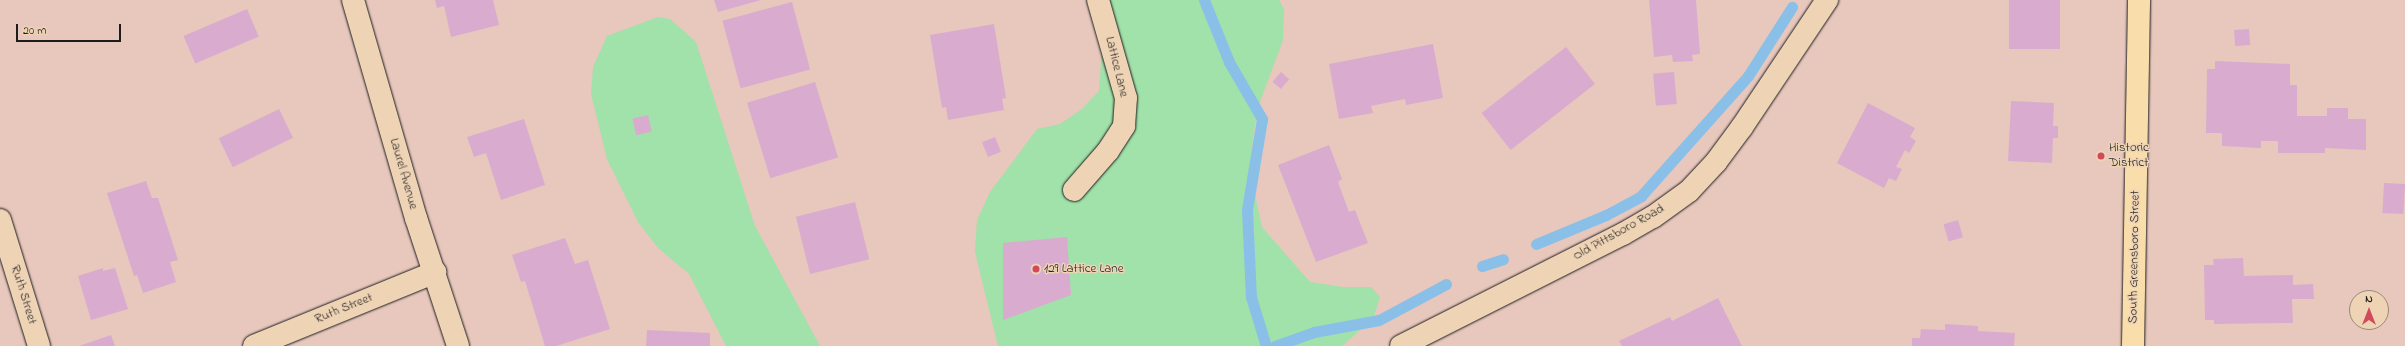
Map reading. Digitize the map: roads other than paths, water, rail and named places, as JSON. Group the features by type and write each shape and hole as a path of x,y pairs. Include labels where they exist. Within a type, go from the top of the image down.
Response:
{"main road":[{"name":"South Greensboro Street","path":"2133,346 2139,0"}],"street":[{"name":"Laurel Avenue","path":"353,0 416,218 458,346"},
{"name":"Lattice Lane","path":"1074,190 1108,151 1124,126 1126,98 1098,0"},
{"name":"Old Pittsboro Road","path":"1402,346 1623,234 1654,217 1689,191 1716,162 1742,127 1827,0"},
{"name":"Ruth Street","path":"0,220 39,346"},
{"name":"Ruth Street","path":"254,346 434,272"}],"waterway":[{"path":"1204,0 1229,62 1262,119 1247,210 1251,297 1266,346"},
{"path":"1536,244 1606,215 1641,196 1748,76 1792,7"},
{"path":"1482,266 1503,259"},
{"path":"1275,346 1314,332 1379,320 1446,284"}],"place":[{"name":"Historic District","path":"2101,156"},
{"name":"129 Lattice Lane","path":"1036,269"}]}
